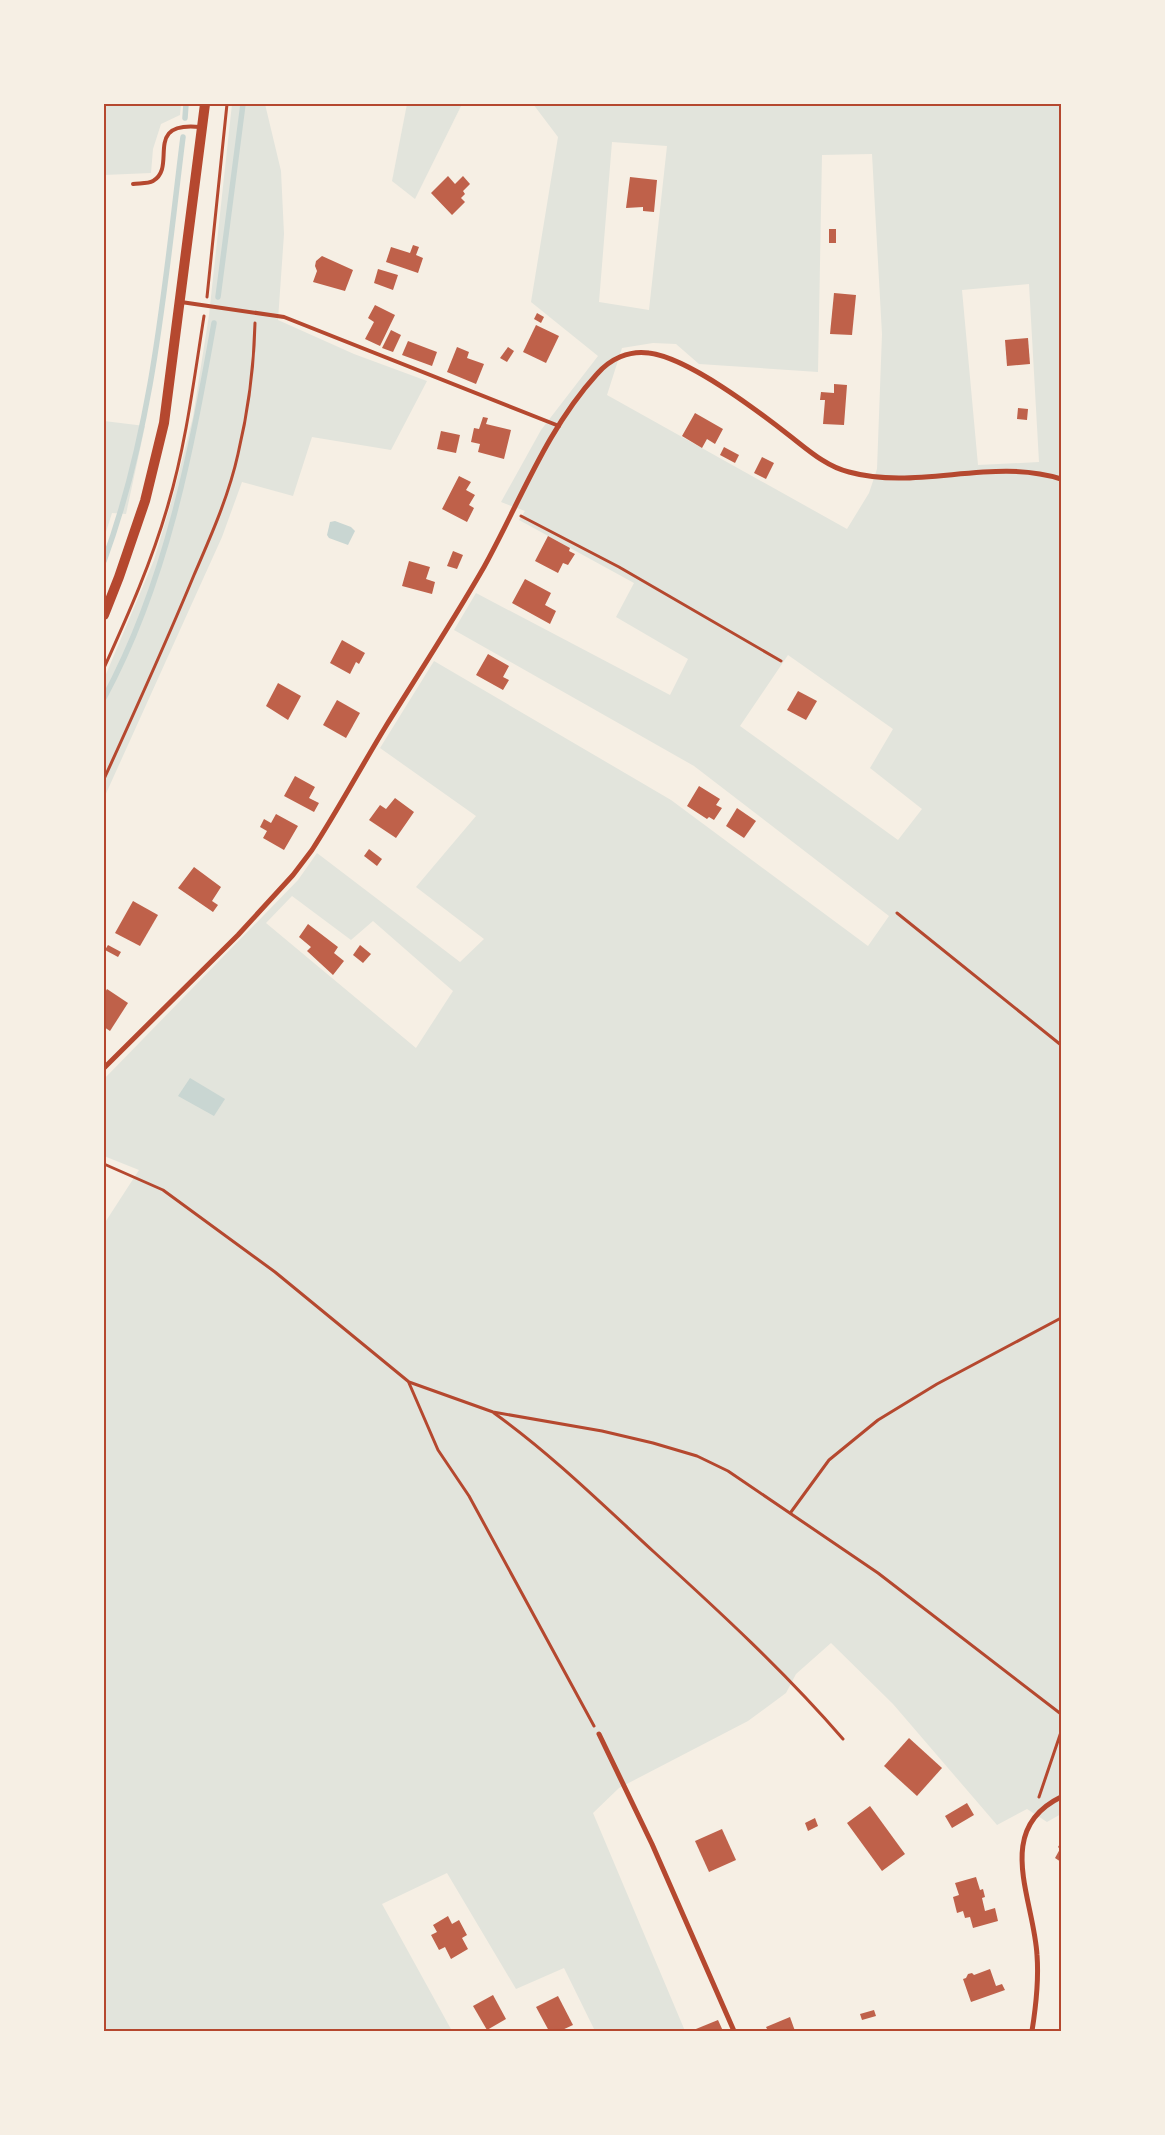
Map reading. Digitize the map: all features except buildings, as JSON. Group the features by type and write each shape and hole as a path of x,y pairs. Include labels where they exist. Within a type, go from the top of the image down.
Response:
{"main road":[{"path":"104,615 145,501 164,423 206,104"}],"street":[{"path":"104,1068 238,935 293,876 312,850 439,644 484,567 526,483 559,426 598,371 618,358 631,352 646,352 682,365 748,403 819,458 846,472 875,478 899,478 1011,471 1061,479"},
{"path":"599,1734 652,1844 734,2031"},
{"path":"1032,2031 1036,2000 1037,1953 1021,1863 1024,1837 1031,1819 1061,1797"}],"lane":[{"path":"133,184 152,182 159,175 163,151 170,133 176,128 186,126 202,128"},
{"path":"180,302 284,317 559,426"}],"path":[{"path":"104,779 158,662 208,542 232,478 245,414 256,313"},
{"path":"513,512 619,567 781,661"},
{"path":"897,913 1061,1046"},
{"path":"104,1164 163,1190 275,1272 409,1382 493,1412 602,1430 697,1456 728,1471 791,1512 878,1573 1061,1714"},
{"path":"791,1512 829,1460 878,1420 938,1384 1061,1318"},
{"path":"409,1382 438,1450 469,1496 599,1734"},
{"path":"493,1412 535,1443 757,1647 802,1692 843,1739"},
{"path":"1031,1819 1061,1732"}],"shaded area":[{"path":"104,104 181,104 180,115 161,124 153,149 151,173 104,175"},
{"path":"232,104 265,104 281,171 284,234 278,320 354,354 427,381 391,450 312,437 293,496 242,482 222,537 104,798 104,679 154,560 193,417 209,315"},
{"path":"407,104 462,104 415,199 392,181"},
{"path":"533,104 1061,104 1061,1814 1047,1822 1027,1809 997,1825 893,1704 831,1643 796,1674 786,1693 748,1721 619,1788 593,1813 685,2031 595,2031 564,1968 516,1989 447,1873 382,1904 452,2031 104,2031 104,1224 139,1170 104,1156 104,1079 298,880 317,853 460,962 484,939 416,887 476,816 380,748 434,661 671,800 868,946 889,916 694,766 454,630 476,593 670,695 688,659 616,617 634,583 519,520 525,511 501,502 541,430 598,356 531,302 558,137","holes":["612,142 667,146 649,310 599,302","872,154 882,334 877,469 869,493 847,529 607,395 622,348 653,343 676,344 699,364 818,372 822,155","1029,284 1039,462 978,465 962,290","788,655 893,729 870,768 922,809 898,840 740,726","292,896 351,940 373,921 453,991 416,1048 266,923"]},
{"path":"104,421 145,426 126,514 112,513 104,538"},
{"path":"335,521 351,527 355,531 348,545 329,538 327,535 330,522"},
{"path":"190,1078 225,1099 214,1116 178,1096"}],"waterway":[{"path":"185,118 186,104"},
{"path":"218,297 243,104"},
{"path":"104,561 121,510 135,457 156,352 183,137"},
{"path":"104,698 126,654 145,608 174,515 196,420 214,323"}]}
